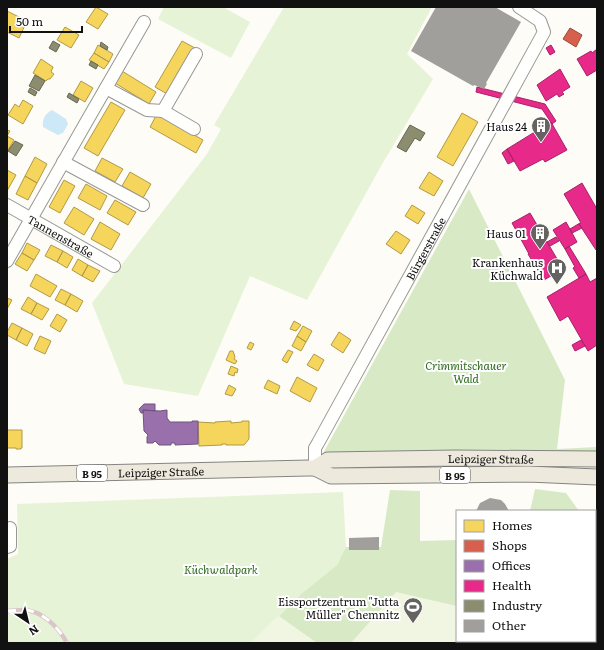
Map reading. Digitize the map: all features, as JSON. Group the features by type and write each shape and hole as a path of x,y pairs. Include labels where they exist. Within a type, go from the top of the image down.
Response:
{"main road":[{"name":"Leipziger Straße","path":"315,468 328,460 455,458 597,459"},
{"name":"Leipziger Straße","path":"7,475 315,468 331,476 528,474 597,478"}],"street":[{"name":"Bürgerstraße","path":"315,468 315,448 544,32 540,21 519,7"},
{"path":"7,261 144,22"},
{"path":"163,111 196,54"},
{"path":"106,88 147,110 163,111 194,129"},
{"path":"63,162 144,205"},
{"name":"Tannenstraße","path":"7,205 114,266"},
{"path":"7,547 10,546 10,528"}],"green space":[{"path":"164,7 223,7 250,22 231,58 158,19"},
{"path":"284,7 432,7 407,54 433,79 381,166 307,300 250,276 198,396 124,384 92,303 207,154 221,129 214,125"},
{"name":"Crimmitschauer Wald","path":"469,189 565,380 557,449 597,447 597,456 321,457"},
{"path":"535,489 566,493 578,510 530,510"},
{"path":"390,490 420,491 420,541 456,540 456,623 372,643 301,643 277,618 301,594 337,565 346,547 381,547"},
{"name":"Küchwaldpark","path":"343,492 346,547 337,565 301,594 251,643 7,643 7,559 18,554 17,504"},
{"path":"596,518 597,643 562,643 596,642"},
{"name":"Eissportzentrum \"Jutta Müller\" Chemnitz","path":"396,592 456,606 456,642 523,643 351,643"},
{"name":"Eissportzentrum \"Jutta Müller\" Chemnitz","path":"279,616 317,643 251,643"}],"water":[{"path":"52,110 66,119 68,124 63,133 58,135 43,127 44,117"}],"building: Homes":[{"path":"96,7 108,14 98,29 86,22"},
{"path":"7,11 27,21 19,38 7,32"},
{"path":"65,27 79,35 71,48 57,40"},
{"path":"182,41 195,48 169,95 155,87"},
{"path":"98,45 113,54 109,62 94,53"},
{"path":"94,53 109,62 104,69 89,60"},
{"path":"41,59 53,67 51,72 54,74 46,81 33,73"},
{"path":"122,71 156,92 149,104 115,83"},
{"path":"81,81 93,88 85,102 73,95"},
{"path":"23,100 33,106 23,124 8,115 15,104 19,107"},
{"path":"111,102 125,110 98,156 84,148"},
{"path":"462,113 478,122 453,166 437,157"},
{"path":"157,114 203,140 196,153 150,127"},
{"path":"7,136 14,140 8,150 7,149"},
{"path":"35,157 47,164 37,183 25,176"},
{"path":"102,158 123,169 115,182 95,171"},
{"path":"7,170 16,175 7,191"},
{"path":"130,172 151,184 143,198 122,186"},
{"path":"429,172 443,181 434,196 419,188"},
{"path":"25,176 37,183 28,200 16,194"},
{"path":"64,180 75,186 60,213 49,207"},
{"path":"86,184 107,196 100,210 78,198"},
{"path":"115,200 136,212 128,225 107,213"},
{"path":"412,205 425,213 418,224 405,216"},
{"path":"74,207 94,219 84,235 64,223"},
{"path":"100,222 120,234 111,250 91,239"},
{"path":"396,231 410,240 401,254 386,244"},
{"path":"27,243 40,250 34,260 22,253"},
{"path":"51,245 63,251 57,262 45,256"},
{"path":"63,251 73,257 67,268 57,262"},
{"path":"22,253 34,260 27,271 15,264"},
{"path":"78,259 88,265 82,276 72,270"},
{"path":"88,265 100,271 93,282 82,276"},
{"path":"36,274 57,286 50,297 30,286"},
{"path":"61,289 71,294 65,305 55,300"},
{"path":"71,294 83,301 77,312 65,305"},
{"path":"28,297 37,303 31,314 21,309"},
{"path":"7,298 12,300 7,309"},
{"path":"37,303 49,309 42,320 31,314"},
{"path":"57,314 67,320 60,332 50,326"},
{"path":"294,321 301,325 296,331 290,329"},
{"path":"12,323 22,328 16,340 7,335"},
{"path":"303,326 312,331 306,342 297,336"},
{"path":"22,328 33,334 27,346 16,340"},
{"path":"339,332 351,340 343,353 331,345"},
{"path":"40,336 51,341 45,354 34,349"},
{"path":"297,336 306,342 301,351 292,346"},
{"path":"250,342 254,344 251,350 247,348"},
{"path":"288,350 293,352 287,363 282,360"},
{"path":"230,351 233,351 235,357 234,359 237,361 235,364 226,360"},
{"path":"314,354 324,360 318,371 307,365"},
{"path":"231,366 238,369 234,376 228,374"},
{"path":"297,377 317,388 310,402 290,391"},
{"path":"268,380 280,386 277,394 264,388"},
{"path":"229,385 236,389 232,396 225,394"},
{"path":"231,421 231,423 249,421 249,439 244,445 222,444 199,446 198,422 215,423"},
{"path":"7,430 22,430 21,449 7,448"}],"building: Shops":[{"path":"570,28 582,35 576,47 563,39"}],"building: Offices":[{"path":"144,404 155,404 155,411 143,410 143,413 141,413 139,409"},
{"path":"143,410 167,410 167,418 170,422 198,421 198,444 175,445 175,443 171,443 171,445 159,445 155,441 153,443 147,443 148,435 144,431"}],"building: Health":[{"path":"551,45 555,52 550,55 546,48"},
{"path":"597,49 597,70 587,76 577,59 591,51 592,53"},
{"path":"560,69 570,87 562,92 564,94 559,97 557,94 546,101 537,85"},
{"path":"477,87 545,104 556,121 552,124 542,109 476,92"},
{"name":"Haus 24","path":"551,122 567,150 545,162 543,159 520,171 507,149"},
{"path":"507,149 514,161 508,164 502,153"},
{"path":"582,183 597,209 596,250 579,224 581,223 564,194"},
{"name":"Haus 01","path":"530,213 563,269 544,280 528,254 512,223"},
{"path":"566,222 577,242 565,249 553,230"},
{"path":"580,223 579,224 582,228 572,233 570,229"},
{"path":"556,237 559,241 550,246 547,242"},
{"path":"569,246 586,274 579,278 565,249"},
{"path":"586,274 590,282 597,278 597,345 588,351 568,316 560,321 547,297"},
{"path":"581,340 585,346 575,351 572,345"}],"building: Industry":[{"path":"53,41 60,45 56,52 49,48"},
{"path":"101,42 108,47 107,50 100,46"},
{"path":"91,61 98,65 96,69 89,65"},
{"path":"35,75 45,81 39,91 29,86"},
{"path":"30,88 37,92 35,96 28,92"},
{"path":"69,93 79,99 77,103 67,97"},
{"path":"410,125 425,133 420,141 415,138 406,152 397,147"},
{"path":"15,141 23,145 16,156 8,151"}],"building: Other":[{"path":"436,7 495,7 521,22 484,89 474,85 473,86 411,51"},
{"path":"490,498 501,500 508,510 476,510 480,503"},
{"path":"379,537 379,550 349,550 349,538"},
{"path":"499,642 522,643 500,643"}],"railway":[{"path":"7,611 23,610 43,616 55,626 67,643"}],"place":[{"name":"Haus 24","path":"541,143"},
{"name":"Haus 01","path":"540,250"},
{"name":"Krankenhaus Küchwald","path":"557,285"},
{"name":"Eissportzentrum \"Jutta Müller\" Chemnitz","path":"413,624"}]}
